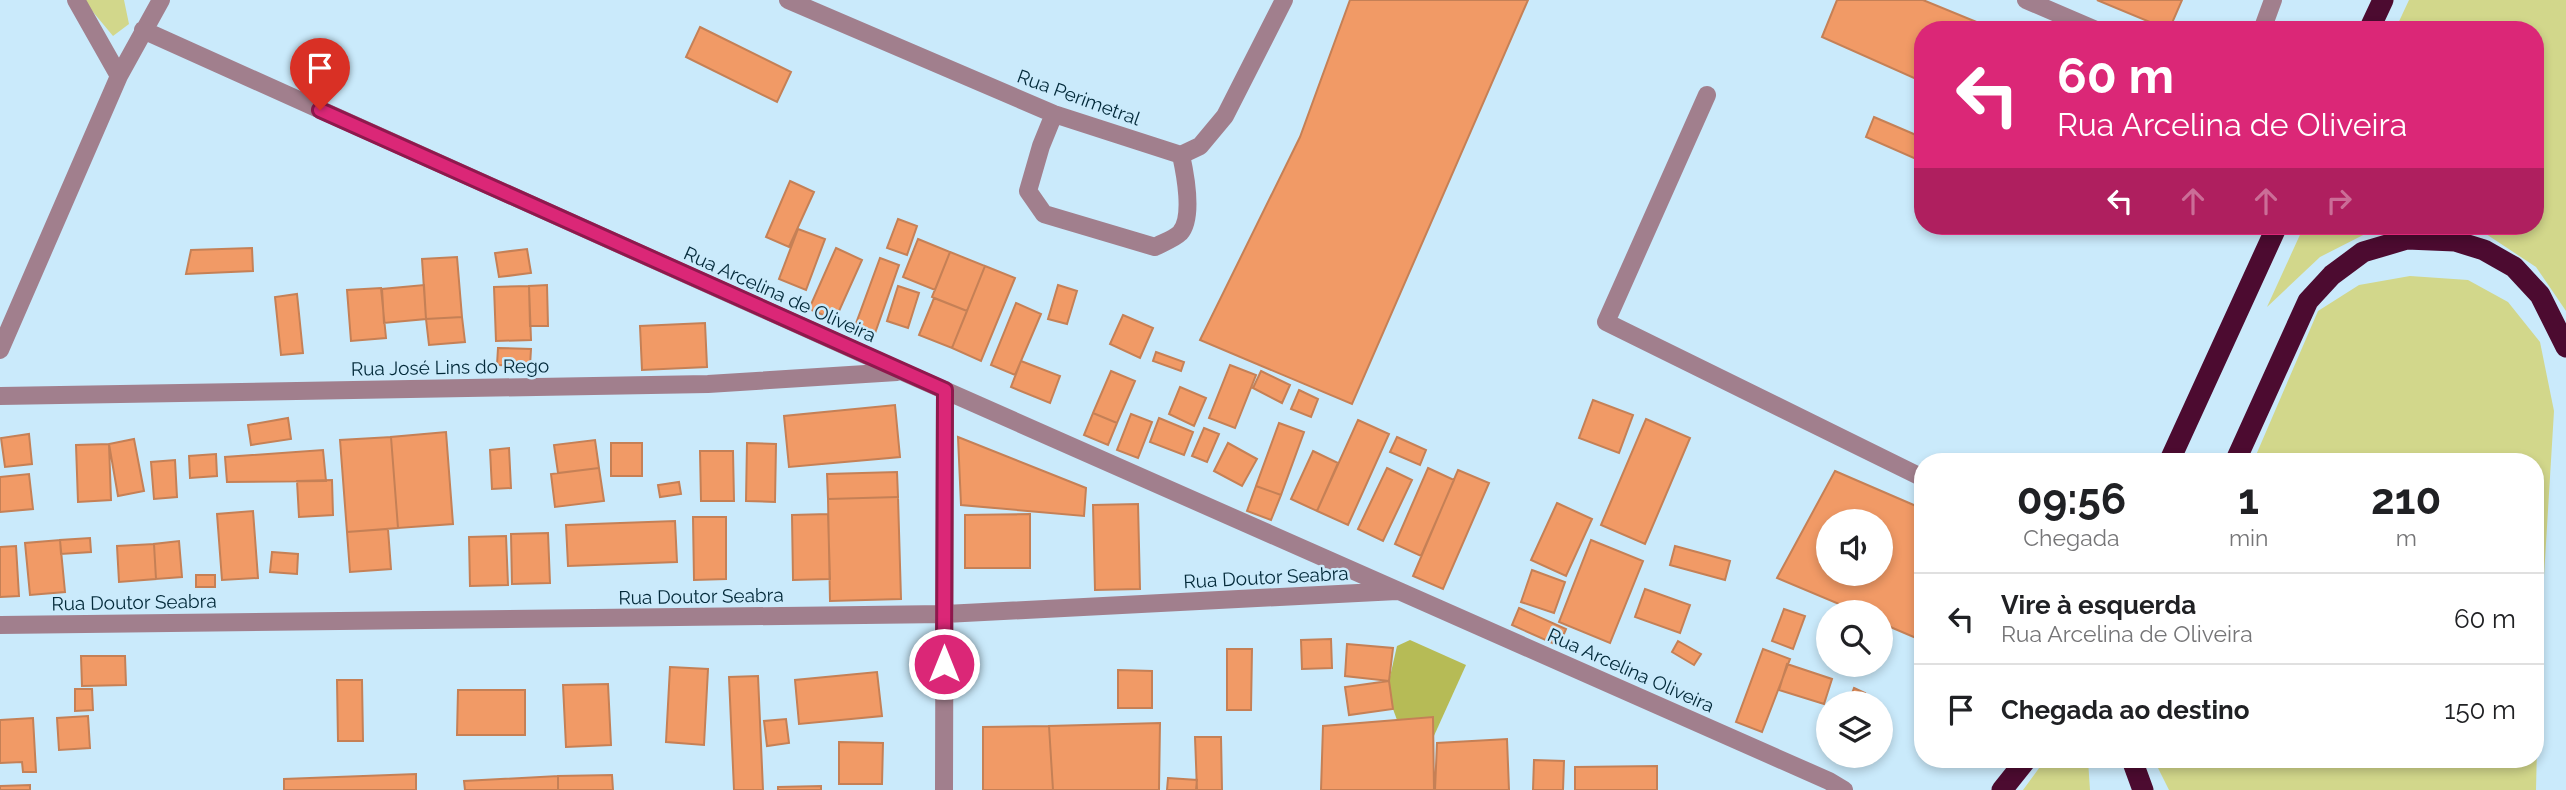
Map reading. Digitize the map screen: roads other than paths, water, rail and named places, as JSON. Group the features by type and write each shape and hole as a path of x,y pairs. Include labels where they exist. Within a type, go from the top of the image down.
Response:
{"highway":[{"path":"2373,21 2383,0"},
{"path":"2173,453 2273,235"},
{"path":"2239,453 2308,301 2332,275 2363,252 2407,239 2455,241 2484,250 2514,267 2540,295 2566,347"},
{"path":"2002,790 2020,768"},
{"path":"2135,768 2143,790"}],"street":[{"path":"76,0 119,76"},
{"name":"Rua Perimetral","path":"788,0 1054,114 1181,155"},
{"path":"1054,114 1028,191 1044,214 1155,247 1180,233 1184,222 1188,191 1181,155 1200,146 1225,117 1284,0"},
{"path":"2026,0 2075,21"},
{"path":"2265,21 2273,0"},
{"path":"0,350 119,76 143,30 152,4"},
{"name":"Rua Arcelina de Oliveira","path":"143,30 901,371 1401,591"},
{"path":"1707,94 1606,322 1914,474"},
{"name":"Rua José Lins do Rego","path":"0,396 708,384 901,371"},
{"path":"943,790 945,390"},
{"name":"Rua Doutor Seabra","path":"0,625 945,614 1401,591"},
{"name":"Rua Arcelina Oliveira","path":"1401,591 1816,775 1844,790"}]}
